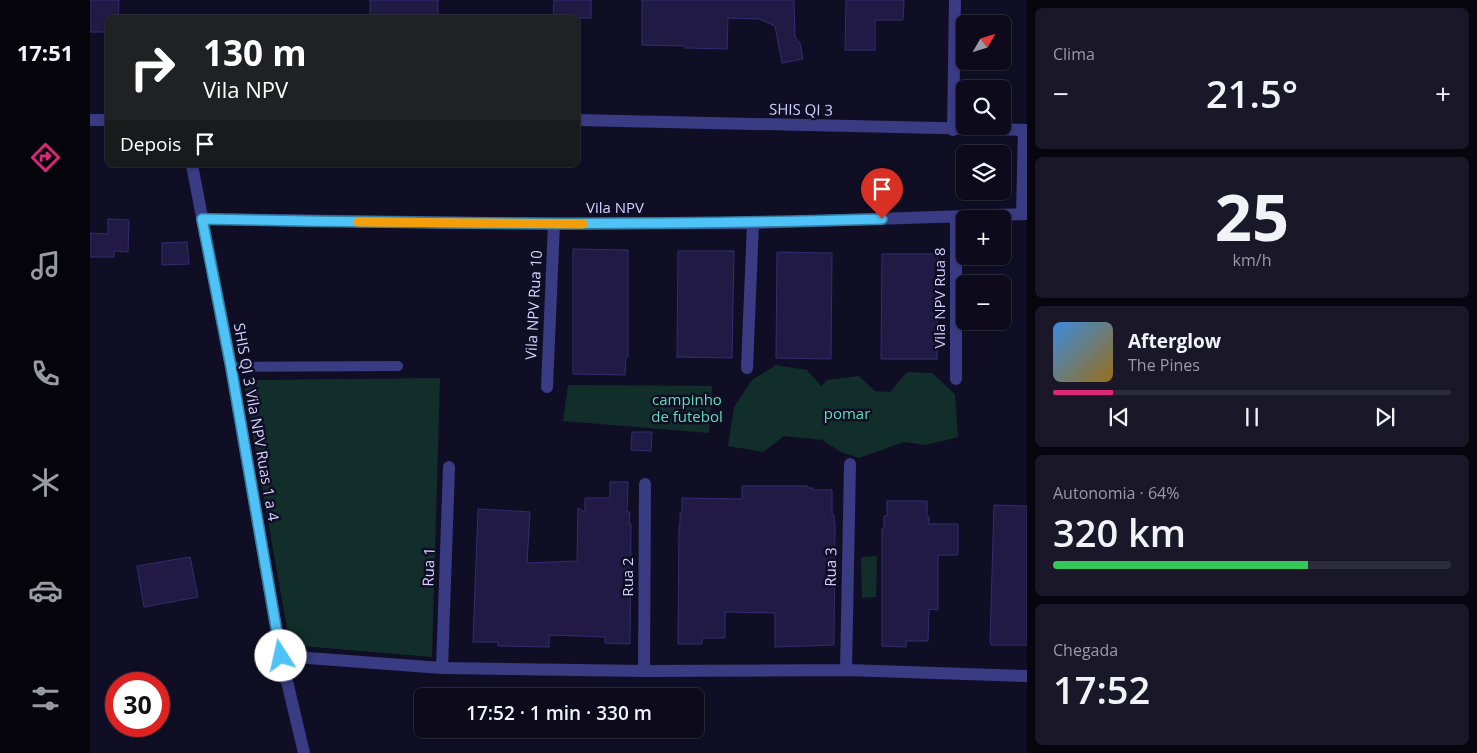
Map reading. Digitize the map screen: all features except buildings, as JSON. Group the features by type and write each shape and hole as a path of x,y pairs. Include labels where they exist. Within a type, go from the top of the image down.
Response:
{"street":[{"path":"953,130 955,0"},
{"path":"90,120 105,120"},
{"name":"SHIS QI 3","path":"580,120 953,130 1025,130"},
{"path":"1025,130 1025,214"},
{"name":"SHIS QI 3 Vila NPV Ruas 1 a 4","path":"192,167 231,367 281,656 304,753"},
{"name":"Vila NPV","path":"1011,215 1025,214"},
{"name":"Vila NPV","path":"202,219 554,224 753,223 956,217"},
{"path":"747,368 753,223"},
{"name":"Vila NPV Rua 10","path":"547,387 554,224"},
{"name":"Vila NPV Rua 8","path":"956,265 956,379"},
{"name":"Rua 3","path":"846,670 850,464"},
{"name":"Rua 1","path":"442,668 449,467"},
{"name":"Rua 2","path":"644,671 645,484"},
{"path":"281,656 442,668 644,671 846,670 1027,676"}],"lane":[{"path":"231,367 398,366"}],"green space":[{"name":"pomar","path":"776,365 807,370 821,386 827,380 859,376 875,391 890,392 907,372 932,373 955,394 958,437 926,445 904,442 859,458 841,452 822,440 784,436 763,452 728,446 734,407 752,380"},
{"path":"440,378 432,657 290,645 243,380"},
{"name":"campinho de futebol","path":"568,385 712,386 709,433 563,421"},
{"path":"877,556 876,597 862,598 861,557"}],"slow traffic":[{"path":"358,222 583,224"}],"route":[{"path":"281,656 231,367 202,219 554,224 753,223 882,219"}]}
